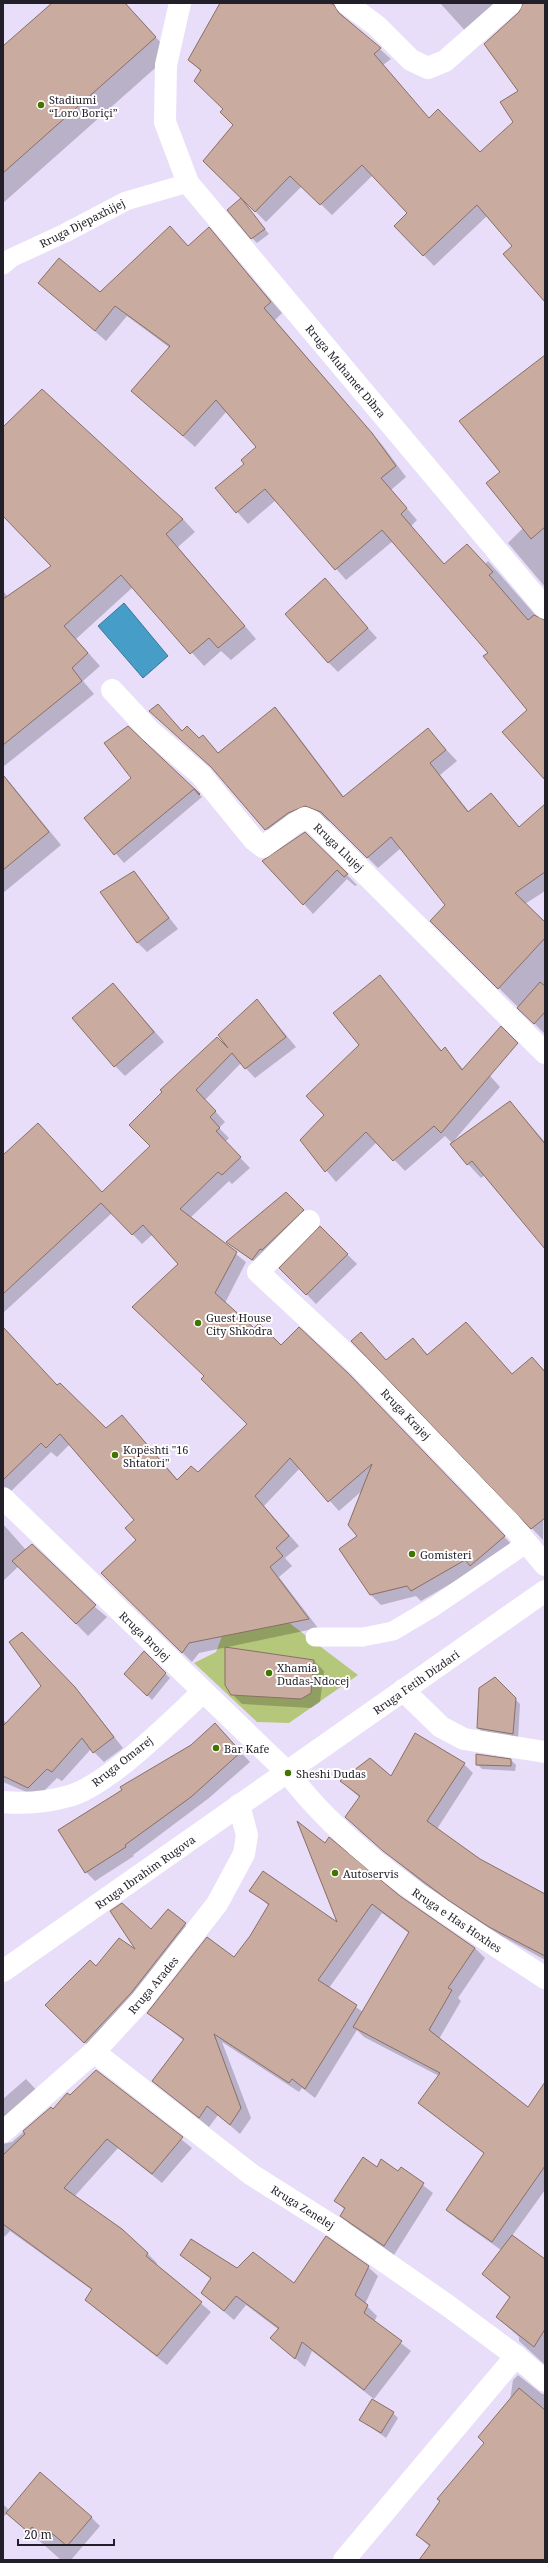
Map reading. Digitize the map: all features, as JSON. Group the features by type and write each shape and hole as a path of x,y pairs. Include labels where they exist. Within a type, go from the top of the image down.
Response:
{"street":[{"name":"Rruga Muhamet Dibra","path":"180,3 166,65 165,122 188,183 545,608"},
{"path":"346,3 377,26 411,60 428,68 445,61 512,3"},
{"name":"Rruga Llujej","path":"112,690 150,731 201,775 254,840 263,847 294,824 305,818 312,821 545,1054"},
{"name":"Rruga Krajej","path":"308,1221 258,1272 358,1365 527,1543 545,1565"},
{"name":"Rruga Brojej","path":"3,1498 288,1773"},
{"name":"Rruga Fetih Dizdari","path":"288,1773 403,1690 545,1591"},
{"path":"403,1690 441,1727 464,1739 545,1752"},
{"name":"Rruga Omarej","path":"3,1802 40,1802 71,1796 96,1784 141,1749 203,1692"},
{"name":"Rruga Ibrahim Rugova","path":"3,1971 239,1805 288,1773"},
{"name":"Rruga e Has Hoxhes","path":"288,1773 312,1804 396,1879 545,1978"},
{"name":"Rruga Arades","path":"3,2132 94,2052 141,2000 217,1904 236,1873 244,1854 247,1835 239,1805"},
{"name":"Rruga Zenelej","path":"94,2052 252,2175 336,2228 516,2356 545,2381"},
{"path":"344,2560 516,2356"}],"lane":[{"name":"Rruga Djepaxhijej","path":"3,265 11,258 65,233 126,201 188,183"},
{"path":"315,1637 363,1637 393,1631 435,1606 527,1543"}],"green space":[{"path":"284,1619 358,1675 289,1723 257,1722 194,1663 216,1652 225,1628"}],"water":[{"path":"124,603 168,656 143,678 98,626"}],"building":[{"name":"Stadiumi “Loro Boriçi”","path":"52,3 125,3 156,37 3,173 3,46"},
{"path":"220,3 330,3 334,5 339,13 381,48 374,54 429,118 438,109 480,152 513,122 500,102 518,91 484,44 519,12 523,3 545,3 545,302 503,254 512,246 477,205 423,256 394,226 407,213 362,165 320,205 290,176 255,212 203,161 233,125 220,112 223,109 194,81 201,70 188,60"},
{"path":"241,198 265,229 251,239 227,210"},
{"path":"170,226 188,246 209,227 271,302 264,308 372,433 396,466 381,478 407,508 401,514 444,564 467,544 493,572 489,575 528,620 534,615 545,620 545,780 502,732 527,710 483,656 488,653 382,530 335,570 265,489 236,513 215,488 244,464 241,460 256,447 216,400 183,436 131,391 170,346 115,306 95,331 38,283 59,258 100,292"},
{"path":"545,355 545,527 531,539 486,483 500,472 459,421"},
{"path":"42,389 183,519 166,534 245,626 218,648 209,638 190,654 121,575 64,626 88,653 72,668 82,681 3,745 3,599 51,566 3,516 3,427"},
{"path":"325,578 368,628 328,663 285,614"},
{"path":"158,704 182,731 187,726 199,738 203,735 218,753 275,707 343,797 428,728 446,750 430,763 468,812 491,793 519,827 545,804 545,872 515,893 545,922 545,938 498,989 430,921 445,905 391,837 367,858 321,812 305,806 288,813 265,830 211,767 149,711"},
{"path":"128,726 200,794 199,795 194,789 114,855 84,818 131,778 104,743"},
{"path":"3,775 49,832 3,870"},
{"path":"305,832 348,874 344,877 337,870 303,905 262,861"},
{"path":"134,871 169,918 137,943 100,892"},
{"path":"380,975 441,1051 445,1047 462,1070 501,1026 518,1043 441,1133 434,1126 393,1161 366,1132 325,1172 300,1140 324,1115 306,1096 359,1045 333,1013"},
{"path":"540,982 545,986 545,1012 534,1024 517,1008"},
{"path":"113,983 154,1032 114,1067 72,1018"},
{"path":"257,999 286,1037 245,1069 232,1053 196,1090 216,1111 210,1117 220,1128 216,1131 241,1157 222,1175 218,1172 180,1209 237,1252 215,1293 254,1328 259,1323 281,1345 299,1327 349,1374 505,1536 470,1566 465,1560 411,1591 407,1586 370,1595 339,1549 357,1536 348,1525 372,1464 328,1502 290,1458 255,1496 289,1536 276,1548 283,1556 270,1567 309,1619 189,1643 182,1653 101,1573 136,1540 125,1528 134,1520 60,1434 46,1448 41,1443 3,1480 3,1327 57,1385 60,1383 106,1428 122,1415 177,1480 191,1466 198,1472 247,1424 201,1379 204,1376 132,1307 178,1264 143,1225 132,1235 101,1203 3,1294 3,1155 38,1123 102,1192 150,1146 129,1125 162,1092 160,1090 217,1037 228,1048 218,1035"},
{"path":"510,1101 545,1144 545,1249 472,1161 467,1165 450,1144"},
{"path":"286,1192 304,1210 262,1250 260,1249 252,1260 226,1242"},
{"path":"320,1226 348,1254 306,1295 279,1268"},
{"path":"466,1322 512,1374 532,1357 545,1372 545,1518 531,1529 351,1341 361,1332 386,1360 413,1338 427,1355"},
{"path":"32,1544 96,1605 76,1624 12,1561"},
{"path":"22,1632 75,1687 114,1737 93,1753 82,1738 52,1772 47,1769 28,1788 3,1776 3,1726 41,1686 9,1642"},
{"name":"Xhamia Dudas-Ndocej","path":"225,1647 314,1660 311,1693 301,1699 231,1695 225,1685"},
{"path":"144,1651 166,1673 147,1696 124,1674"},
{"path":"495,1677 516,1698 513,1734 477,1728 479,1688"},
{"path":"215,1723 241,1752 191,1797 125,1845 126,1847 85,1873 58,1830 122,1790 120,1787 191,1745"},
{"path":"415,1733 465,1763 427,1821 480,1859 545,1894 545,1956 489,1927 448,1900 383,1851 345,1817 360,1796 340,1781 370,1758 391,1776"},
{"path":"476,1754 511,1759 511,1766 476,1765"},
{"path":"297,1821 325,1843 329,1837 400,1896 475,1948 448,1988 452,1990 429,2030 528,2107 545,2082 545,2166 492,2242 446,2210 484,2153 418,2103 440,2073 353,2027 409,1932 372,1904 318,1980 357,2005 305,2089 292,2079 289,2083 214,2034 241,2108 230,2125 207,2106 199,2118 152,2081 184,2039 147,2013 207,1937 234,1957 250,1936 269,1904 249,1891 263,1871 337,1922"},
{"path":"122,1903 151,1929 168,1909 186,1923 131,1993 84,2043 45,2005 90,1960 96,1966 119,1938 135,1949 110,1911"},
{"path":"96,2070 183,2137 152,2174 107,2139 64,2188 122,2229 148,2253 146,2256 202,2302 157,2356 85,2300 92,2289 3,2224 3,2155 25,2134 23,2131 51,2107 53,2109 67,2093 70,2095"},
{"path":"363,2157 377,2167 381,2159 398,2171 401,2167 424,2183 384,2246 340,2216 345,2208 334,2201"},
{"path":"512,2235 545,2259 545,2329 534,2347 496,2317 510,2297 482,2274"},
{"path":"326,2236 369,2266 355,2295 368,2305 364,2313 402,2341 364,2390 302,2342 295,2359 270,2338 279,2328 236,2296 224,2311 201,2293 211,2278 180,2255 191,2239 237,2268 253,2252 294,2283"},
{"path":"519,2388 545,2410 545,2560 419,2560 430,2545 416,2535 440,2501 437,2499 484,2443 478,2437"},
{"path":"372,2399 394,2412 381,2433 359,2420"},
{"path":"40,2472 92,2517 67,2546 48,2530 43,2536 32,2527 28,2532 6,2513"}],"place":[{"name":"Stadiumi “Loro Boriçi”","path":"41,105"},
{"name":"Guest House City Shkodra","path":"198,1323"},
{"name":"Kopështi \"16 Shtatori\"","path":"115,1455"},
{"name":"Gomisteri","path":"412,1554"},
{"name":"Xhamia Dudas-Ndocej","path":"269,1673"},
{"name":"Bar Kafe","path":"216,1748"},
{"name":"Sheshi Dudas","path":"288,1773"},
{"name":"Autoservis","path":"335,1873"}]}
